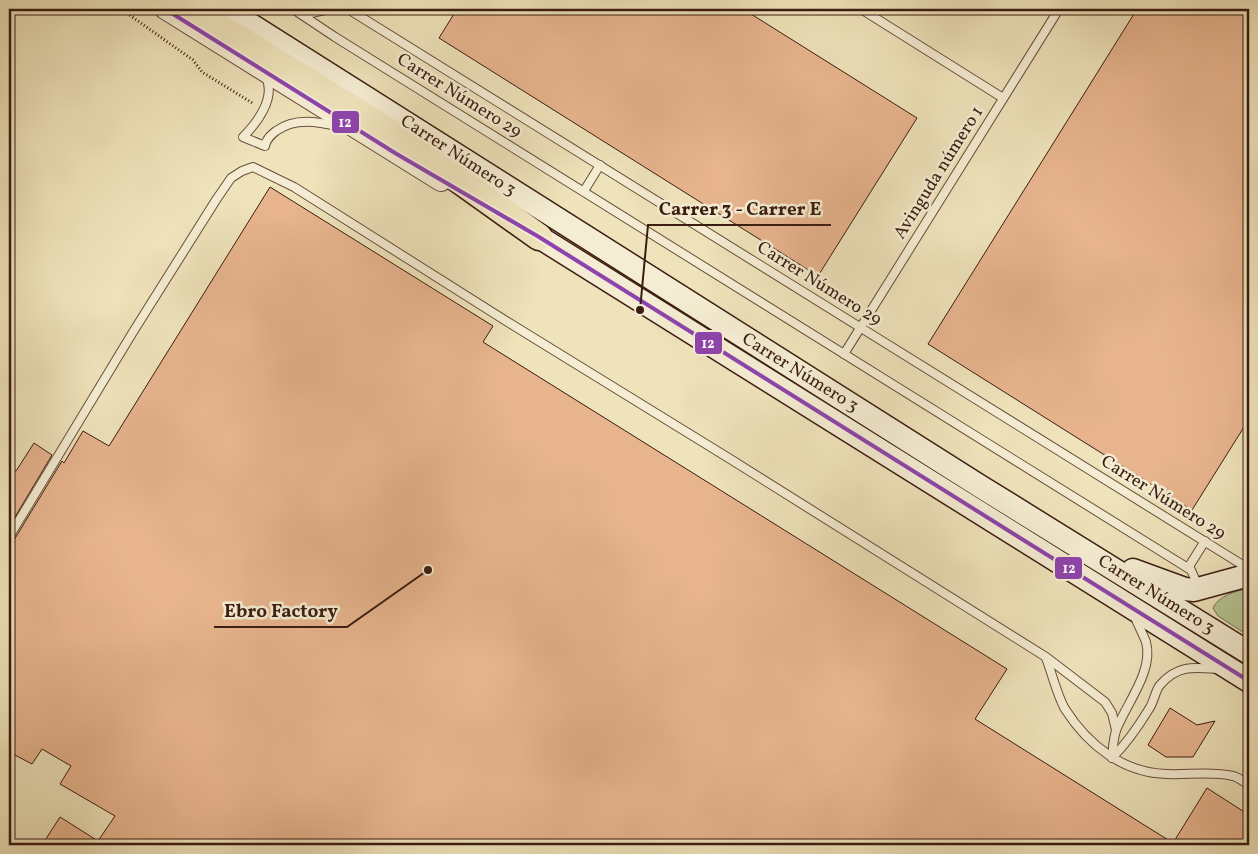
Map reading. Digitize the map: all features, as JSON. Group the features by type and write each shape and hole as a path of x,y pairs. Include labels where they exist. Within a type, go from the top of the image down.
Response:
{"highway":[{"path":"191,9 403,140 539,237"}],"main road":[{"name":"Carrer Número 3","path":"226,9 692,305 1249,653"},
{"path":"236,9 256,28"},
{"name":"Carrer Número 3","path":"539,237 1241,676"},
{"path":"1098,559 1150,576 1186,579 1203,588 1249,575"}],"street":[{"path":"165,9 453,188 539,237"}],"lane":[{"path":"295,9 311,13 326,9"},
{"name":"Carrer Número 29","path":"295,9 326,31 844,354 1186,579"},
{"path":"326,9 321,19 326,31"},
{"name":"Carrer Número 29","path":"348,9 1249,569"},
{"path":"861,9 1003,98"},
{"name":"Avinguda número 1","path":"844,354 1059,9"},
{"path":"262,68 268,82 267,101 263,110 243,137 264,146 272,134 284,126 297,122 312,122 360,130"},
{"path":"584,191 600,165"},
{"path":"9,538 133,332 221,193 231,178 253,167 294,187 1046,657 1105,702 1112,713 1116,730"},
{"path":"1186,579 1205,541"},
{"path":"1112,758 1116,730 1132,695 1140,685 1146,657 1146,643 1130,606"},
{"path":"1046,657 1064,708 1088,738 1112,758 1143,772 1168,774 1205,773 1234,776 1249,785"},
{"path":"1112,758 1135,732 1151,707 1160,685 1177,671 1192,666 1241,676"}],"path":[{"path":"121,9 193,60 202,72 256,106"}],"green space":[{"path":"1249,589 1249,636 1218,616 1213,608 1223,597 1234,592"}],"building":[{"path":"457,9 743,9 917,118 818,276 439,38"},
{"path":"1137,9 1249,9 1249,419 1192,510 928,344"},
{"path":"270,187 493,326 483,342 1007,669 975,719 1173,843 1207,788 1249,815 1249,845 42,845 60,817 98,841 115,816 60,784 71,766 42,749 32,764 9,752 9,543 14,540 62,461 64,463 83,431 109,446"},
{"path":"34,443 52,455 9,527 9,466 16,471"},
{"path":"1170,708 1197,725 1215,721 1193,757 1166,757 1148,745"}],"transit line":[{"name":"12","path":"165,9 395,153 539,237 1249,681"}],"place":[{"name":"Carrer 3 - Carrer E","path":"640,310"},
{"name":"Ebro Factory","path":"428,570"}]}
